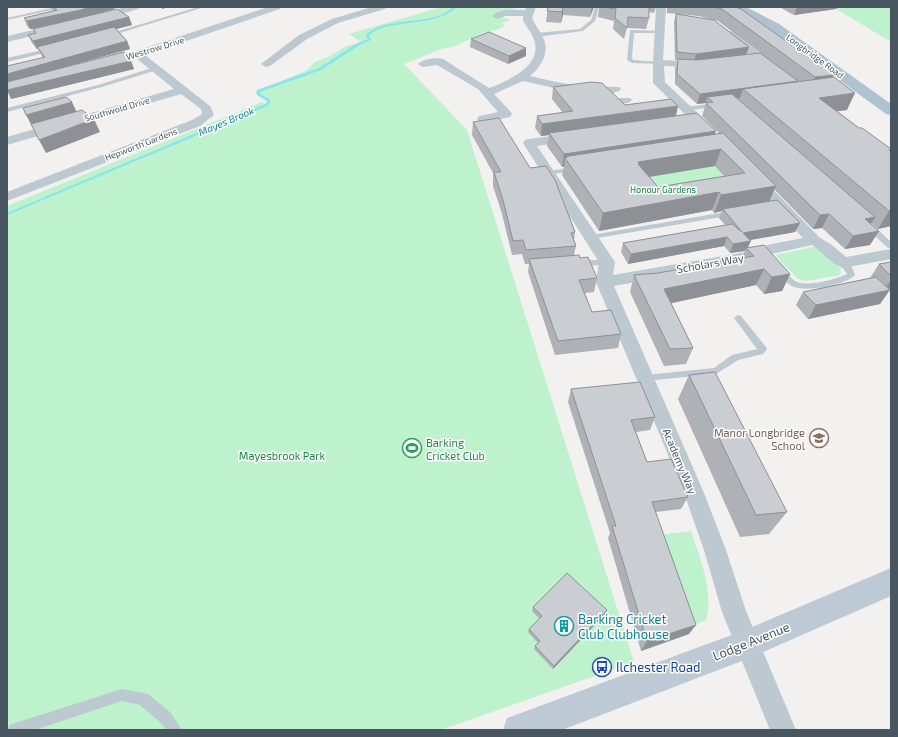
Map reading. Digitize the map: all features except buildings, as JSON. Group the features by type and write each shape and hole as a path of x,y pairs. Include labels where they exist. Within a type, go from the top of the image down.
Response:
{"main road":[{"name":"Longbridge Road","path":"737,7 757,16 775,27 826,64 852,87 891,111"},
{"name":"Longbridge Road","path":"761,7 846,64 826,64"}],"street":[{"path":"86,21 135,7"},
{"name":"Westrow Drive","path":"114,60 191,37 277,7"},
{"path":"266,64 303,37 328,24 382,7"},
{"path":"488,92 522,77 535,65 540,54 540,43 528,22 529,10 505,13 497,16"},
{"path":"663,13 658,63 659,83 718,141"},
{"path":"7,39 72,24"},
{"path":"721,28 782,75"},
{"name":"Hepworth Gardens","path":"7,196 196,123 208,115 206,108 137,54"},
{"path":"745,60 759,58"},
{"path":"423,64 439,61 464,75 488,92 506,114 483,119"},
{"path":"658,63 694,66 709,64"},
{"path":"522,77 554,86 609,89 614,102 626,100"},
{"name":"Southwold Drive","path":"7,141 182,90"},
{"path":"682,122 697,120"},
{"path":"582,136 529,143 607,262 604,282"},
{"path":"744,168 776,205 814,240 827,248 843,263 891,254"},
{"name":"Scholars Way","path":"604,282 757,254 764,254 814,240"},
{"name":"Academy Way","path":"604,282 694,493 715,550 734,612 783,730"},
{"name":"Lodge Avenue","path":"519,730 747,644 891,582"}],"lane":[{"path":"7,19 63,7"},
{"path":"102,37 203,7"},
{"path":"536,35 581,30 593,22 598,7"},
{"path":"658,63 632,61 629,60 629,57 632,31 661,32"},
{"path":"7,60 59,48"},
{"path":"7,110 100,86 155,69"},
{"path":"686,109 723,105"},
{"path":"548,173 579,168"},
{"path":"591,237 742,211"},
{"path":"861,219 891,246"},
{"path":"570,264 607,262"},
{"path":"777,267 793,284 800,287 845,279 851,275 850,271 843,263"},
{"path":"645,378 716,371 740,355 760,352 763,349 738,318"},
{"path":"15,730 122,695 143,699 165,717 175,730"}],"green space":[{"name":"Mayesbrook Park","path":"441,7 521,7 493,14 511,20 502,23 505,26 499,29 483,33 453,47 441,49 404,64 467,130 634,662 441,730 7,730 7,206 262,102 265,104 268,100 256,94 256,91 306,71 315,62 330,56 344,47 361,42 349,34"},
{"path":"833,7 891,7 891,42"},
{"name":"Honour Gardens","path":"715,166 751,185 587,213 574,192 634,179"},
{"path":"818,246 841,269 840,275 805,281 797,278 775,255"},
{"path":"691,531 705,575 708,609 706,620 690,627 657,535"}],"waterway":[{"name":"Mayes Brook","path":"7,214 266,105 269,102 268,100 258,94 258,91 320,69 357,45 370,39 367,36 378,28 437,17 446,14 456,7"}],"place":[{"name":"Manor Longbridge School","path":"819,438"},
{"name":"Barking Cricket Club","path":"412,448"},
{"name":"Barking Cricket Club Clubhouse","path":"564,626"},
{"name":"Ilchester Road","path":"602,667"}]}
